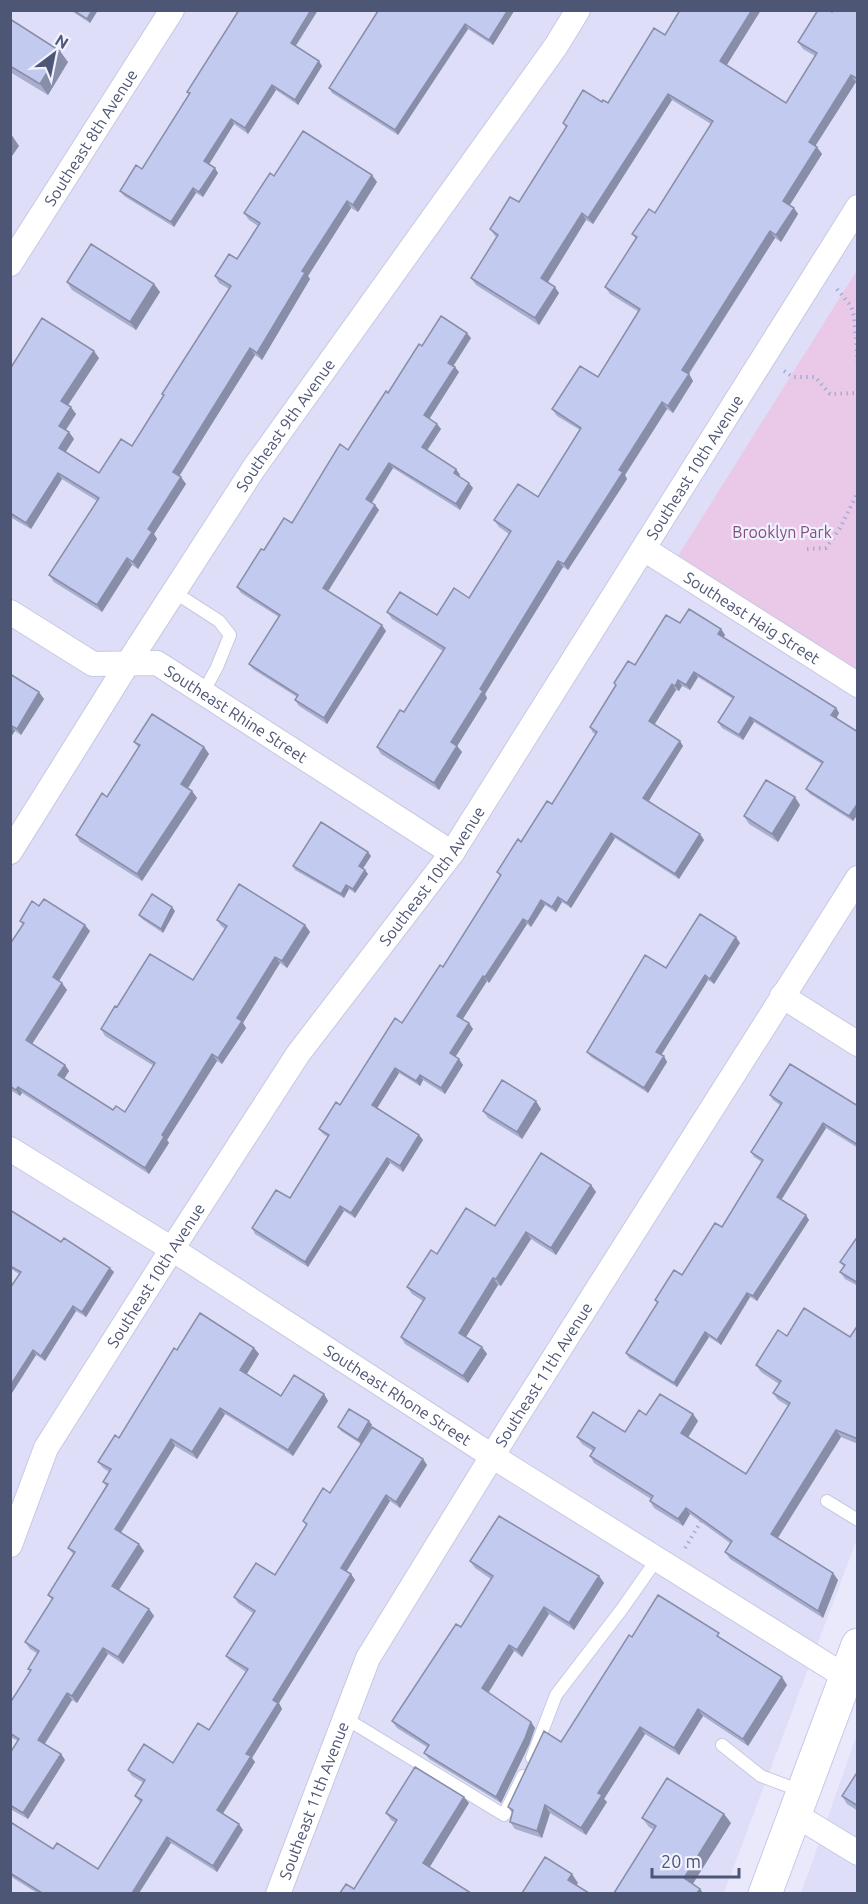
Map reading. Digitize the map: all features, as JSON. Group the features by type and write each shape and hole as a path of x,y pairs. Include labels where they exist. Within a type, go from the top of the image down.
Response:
{"main road":[{"path":"765,1893 858,1645"}],"street":[{"name":"Southeast 8th Avenue","path":"10,264 172,10"},
{"name":"Southeast 9th Avenue","path":"10,852 254,468 556,46 578,10"},
{"name":"Southeast 10th Avenue","path":"10,1545 46,1448 172,1249 298,1054 452,853 858,207"},
{"name":"Southeast Haig Street","path":"644,549 858,685"},
{"name":"Southeast Rhine Street","path":"10,612 93,664 157,663 452,853"},
{"name":"Southeast 11th Avenue","path":"279,1893 368,1658 492,1456 858,878"},
{"path":"782,996 858,1044"},
{"name":"Southeast Rhone Street","path":"10,1149 172,1249 492,1456 846,1677"},
{"path":"799,1803 858,1853"}],"lane":[{"path":"174,592 219,621 230,635 203,693"},
{"path":"826,1501 858,1520"},
{"path":"345,1718 504,1815 537,1748 556,1695 622,1609 665,1564"},
{"path":"722,1744 760,1776 799,1803"}],"path":[{"path":"820,267 851,306 854,316 858,366"},
{"path":"764,358 793,377 814,377 830,394 858,393"},
{"path":"807,549 826,548 840,528 858,492"},
{"path":"665,1564 705,1515"}],"shaded area":[{"path":"11,11 857,11 857,270 679,555 858,671 857,1539 724,1893 11,1894"},
{"path":"857,1734 857,1893 800,1894 810,1868"}],"green space":[{"name":"Brooklyn Park","path":"857,270 857,671 678,556"}],"building":[{"path":"73,10 92,10 87,19"},
{"path":"239,10 311,10 291,43 319,61 295,100 272,85 245,128 231,119 204,161 215,168 199,192 193,188 171,222 120,191 136,165 142,169"},
{"path":"377,10 508,10 489,40 465,24 395,130 329,88"},
{"path":"680,10 752,10 720,61 786,103 817,53 798,42 818,10 832,12 833,10 858,10 858,79 851,75 809,142 817,147 783,201 794,208 776,235 770,231 682,370 689,374 668,406 662,402 619,470 623,472 564,564 558,561 480,689 483,691 451,742 457,746 434,783 377,747 400,710 404,712 445,648 387,612 400,592 437,615 454,588 469,598 511,531 494,520 518,484 538,497 581,428 552,409 580,366 598,377 640,309 605,287 637,237 632,234 649,209 655,213 713,121 668,94 588,218 582,213 541,278 555,287 535,318 471,278 498,235 490,229 510,197 519,202 567,126 563,123 583,90 602,102 603,100 608,103 654,28 665,35"},
{"path":"10,19 60,51 40,84 10,66"},
{"path":"303,131 372,175 353,205 347,201 302,271 305,273 257,353 250,348 173,472 181,477 148,529 152,532 133,562 127,558 97,605 49,575 99,498 58,473 26,523 10,513 10,369 42,318 94,351 61,401 71,407 59,426 69,432 59,448 99,473 121,439 132,446 164,395 162,394 231,286 215,276 229,254 237,259 260,223 244,213 270,173 274,176"},
{"path":"91,244 154,284 130,322 67,282"},
{"path":"441,316 467,333 448,363 455,367 424,415 437,424 422,447 456,469 454,473 469,483 456,504 389,463 366,499 375,505 323,588 382,625 324,718 295,700 298,695 249,664 280,615 237,587 284,518 292,523 340,444 348,450 386,391 388,393 419,344 422,346"},
{"path":"689,609 721,629 718,634 836,708 831,715 858,732 858,803 849,816 806,789 823,762 750,717 739,735 718,722 734,697 694,672 686,685 678,680 675,686 672,684 649,721 680,741 643,798 700,834 675,874 611,833 567,903 558,897 552,907 541,900 528,922 523,919 485,977 483,976 457,1016 469,1023 450,1053 459,1059 441,1088 420,1075 416,1081 395,1068 372,1105 419,1135 400,1166 387,1158 351,1213 340,1206 305,1262 252,1228 276,1190 290,1198 329,1135 319,1129 336,1102 340,1105 395,1018 402,1023 440,965 443,967 501,875 497,872 518,839 521,842 547,801 552,804 597,732 590,727 628,661 635,665 666,615 680,623"},
{"path":"10,674 39,692 17,729 10,725"},
{"path":"152,714 204,747 181,784 192,791 137,874 76,835 102,793 107,797 140,745 134,742"},
{"path":"766,780 795,797 772,834 744,816"},
{"path":"321,822 368,852 359,866 365,870 353,889 346,885 341,894 293,866"},
{"path":"239,884 305,925 282,961 275,957 237,1018 242,1021 218,1058 212,1054 162,1135 164,1137 145,1168 18,1087 16,1090 10,1086 10,944 24,923 20,921 32,901 39,906 44,899 85,925 53,977 62,983 26,1040 65,1065 58,1075 113,1110 116,1106 125,1112 155,1063 101,1029 150,954 193,980 227,926 217,920"},
{"path":"152,894 172,907 161,929 139,915"},
{"path":"700,914 736,937 710,979 705,975 656,1052 664,1056 644,1088 587,1052 645,955 666,968"},
{"path":"790,1064 858,1106 858,1145 823,1123 777,1197 806,1215 753,1296 747,1293 717,1340 705,1332 674,1383 626,1353 658,1302 655,1300 674,1270 682,1275 715,1223 722,1227 763,1160 751,1152 782,1103 770,1095"},
{"path":"502,1080 536,1101 517,1132 483,1111"},
{"path":"541,1153 591,1185 551,1248 526,1232 496,1279 493,1278 459,1333 482,1347 463,1376 401,1337 425,1298 407,1287 431,1250 437,1254 466,1208 495,1226"},
{"path":"10,1210 61,1242 64,1238 110,1268 82,1312 73,1306 41,1356 33,1350 10,1386 10,1288 21,1272 10,1266"},
{"path":"858,1236 858,1283 840,1272 845,1265 840,1262"},
{"path":"804,1308 850,1337 858,1325 858,1439 836,1430 771,1534 833,1573 818,1611 725,1552 732,1541 686,1508 678,1519 650,1501 653,1496 590,1456 595,1448 577,1437 593,1412 625,1432 639,1410 646,1415 660,1394 693,1414 681,1433 746,1474 790,1403 773,1393 781,1381 756,1365 778,1330 787,1336"},
{"path":"200,1313 254,1348 240,1370 281,1396 294,1375 324,1394 288,1450 220,1408 192,1452 171,1439 115,1529 139,1544 112,1586 149,1609 118,1657 103,1648 72,1696 67,1693 38,1740 61,1754 23,1813 10,1805 10,1753 19,1739 10,1733 10,1703 31,1670 28,1669 39,1651 25,1642 53,1598 48,1595 75,1552 68,1548 108,1484 103,1482 111,1469 98,1462 115,1435 119,1438 174,1348 177,1350"},
{"path":"349,1409 369,1421 358,1440 338,1427"},
{"path":"372,1427 423,1459 396,1502 386,1495 341,1568 351,1574 273,1700 278,1703 246,1754 251,1756 217,1810 239,1824 213,1866 167,1837 132,1893 42,1893 10,1873 10,1825 12,1823 53,1849 57,1843 98,1869 142,1800 135,1796 145,1780 128,1770 144,1744 173,1763 198,1723 209,1730 248,1669 226,1656 255,1611 234,1597 256,1563 275,1575 307,1524 303,1521 323,1488 330,1493"},
{"path":"499,1516 599,1576 569,1623 544,1607 517,1650 509,1645 482,1688 531,1722 496,1797 424,1753 429,1745 392,1721 456,1624 461,1627 493,1576 470,1561"},
{"path":"658,1595 719,1633 717,1636 782,1677 743,1739 698,1709 674,1748 640,1727 598,1793 602,1795 581,1828 545,1805 537,1831 510,1822 513,1810 508,1807 544,1731 561,1742 629,1635 632,1637"},
{"path":"415,1767 464,1797 423,1863 471,1893 340,1893 346,1884 354,1889 397,1820 386,1813"},
{"path":"858,1771 858,1806 842,1796"},
{"path":"667,1778 724,1814 684,1878 700,1889 697,1893 614,1893 656,1826 642,1818"},
{"path":"545,1857 572,1874 568,1880 589,1893 522,1893"}]}
